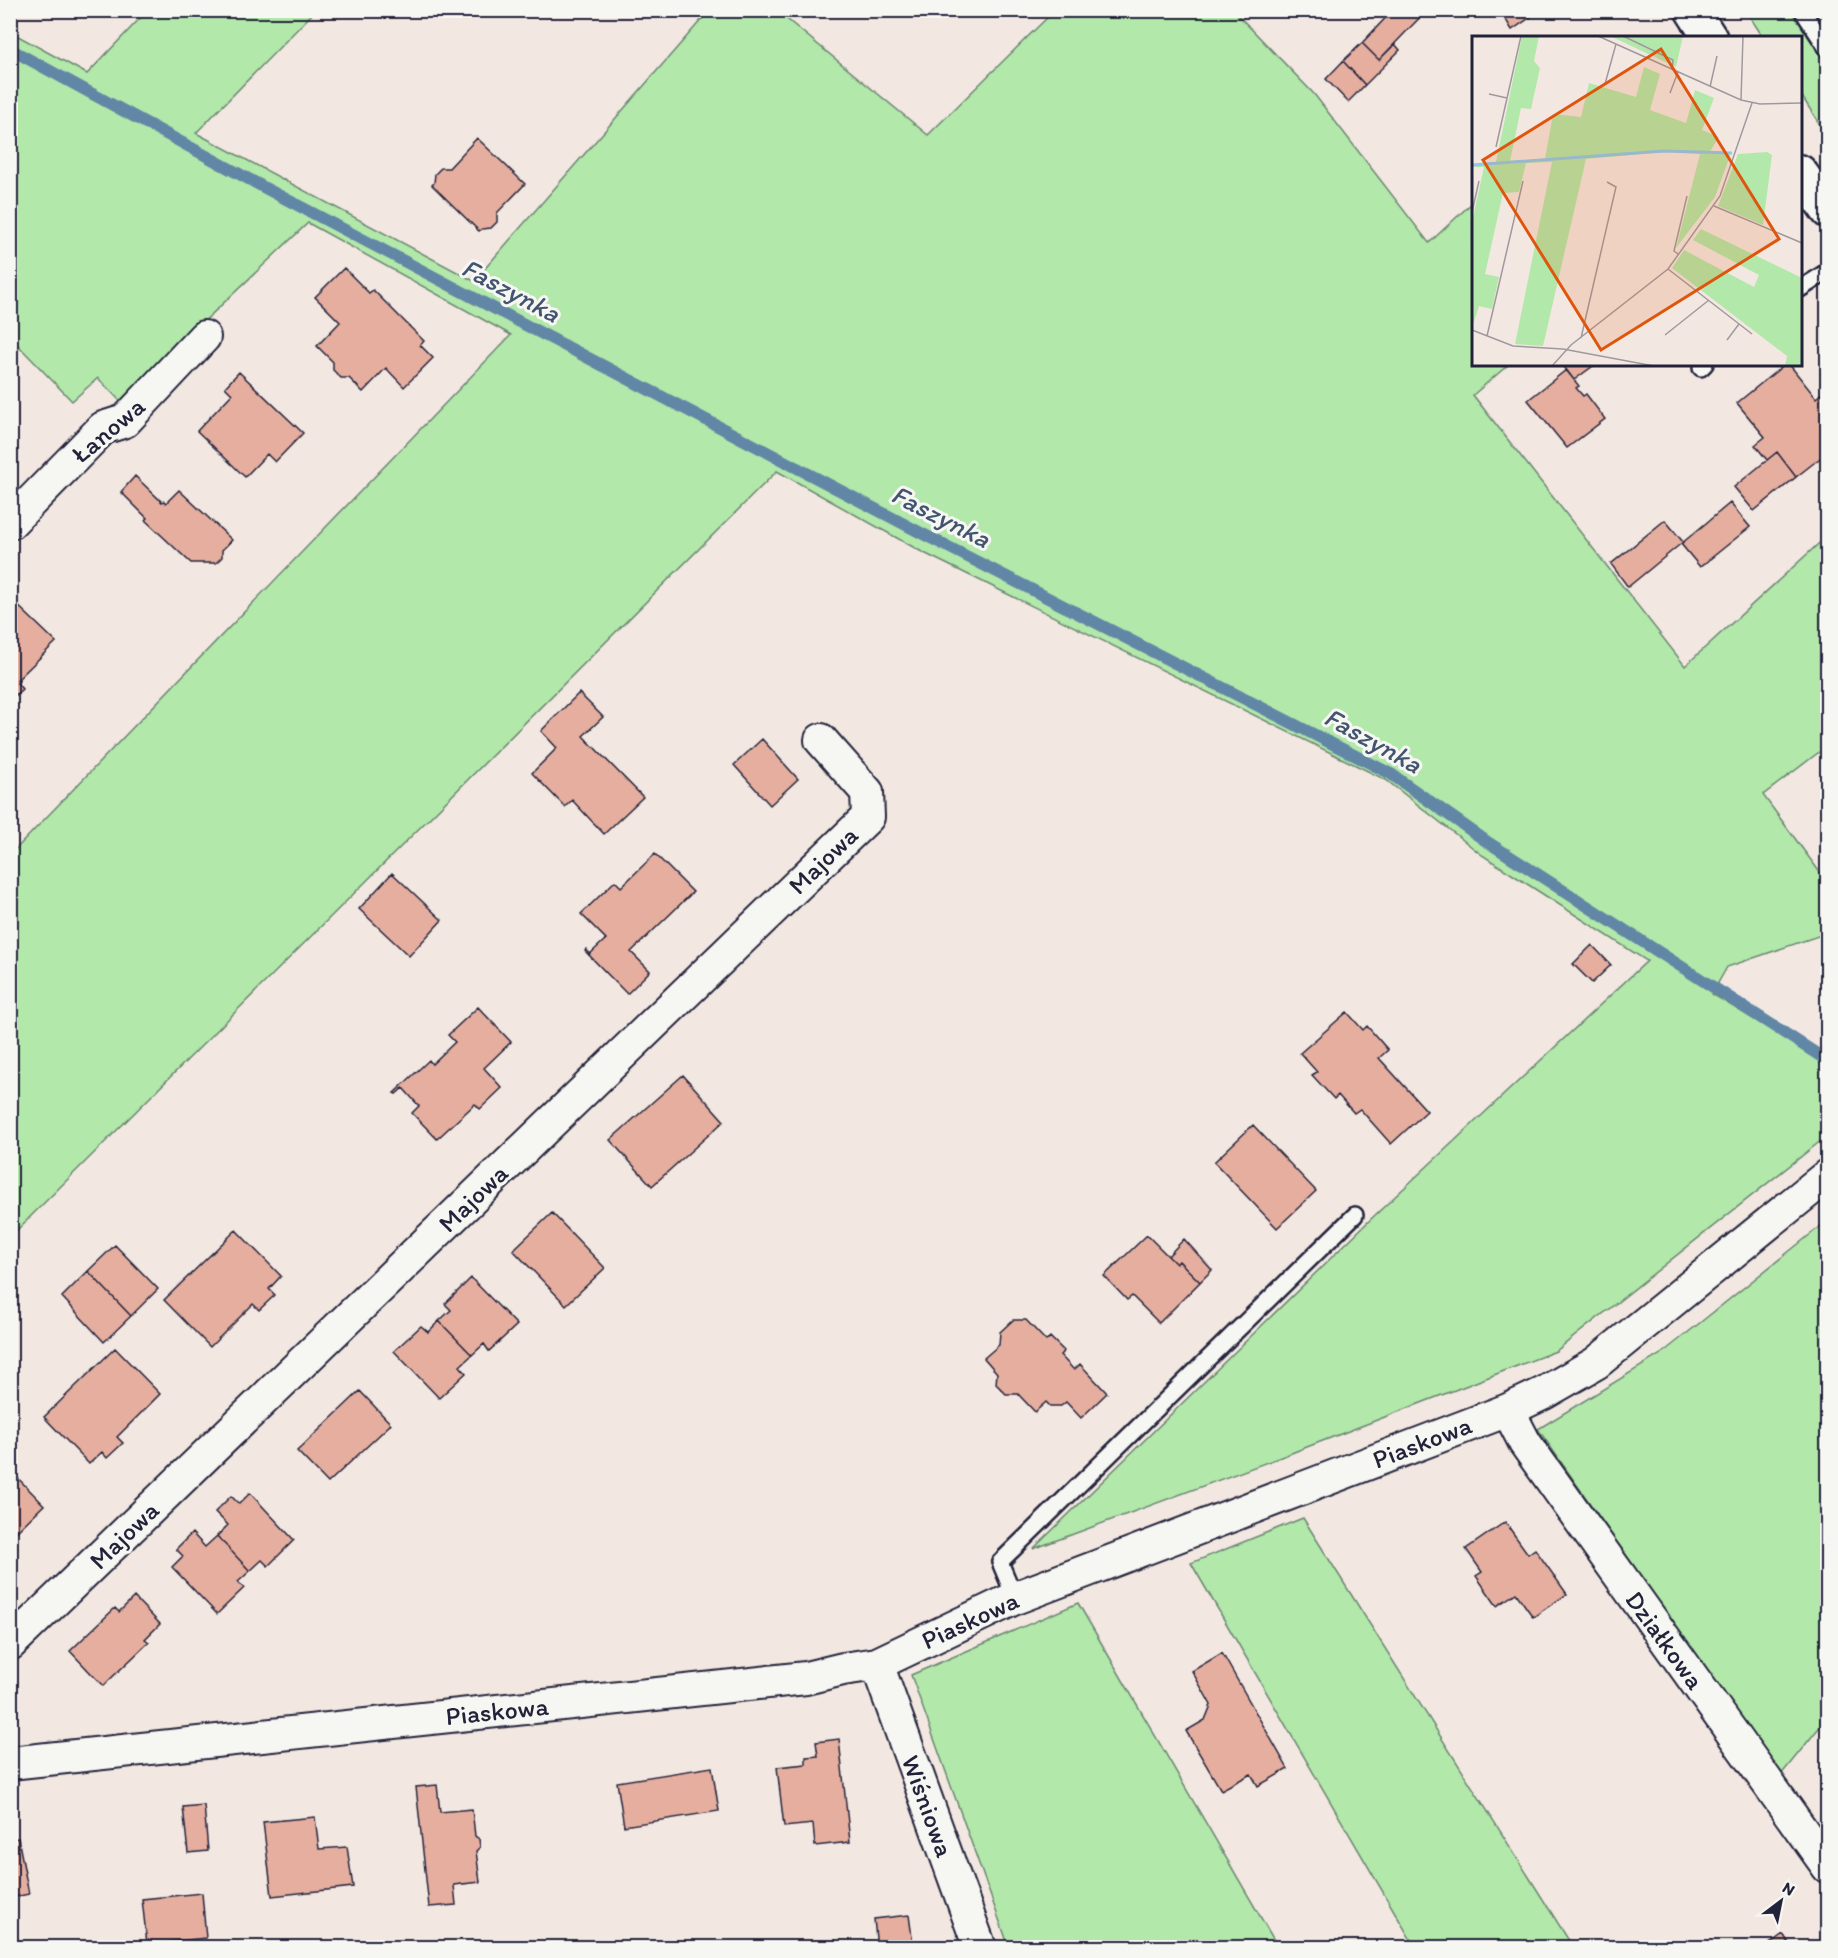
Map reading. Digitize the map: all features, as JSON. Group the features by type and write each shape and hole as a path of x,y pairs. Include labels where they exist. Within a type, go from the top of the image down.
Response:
{"street":[{"path":"1692,10 1709,36"},
{"path":"1802,175 1826,206"},
{"name":"Łanowa","path":"10,523 103,428 125,421 204,337"},
{"name":"Majowa","path":"10,1644 868,817 867,792 820,740"},
{"name":"Piaskowa","path":"10,1763 806,1678 877,1664 1015,1598 1508,1410 1544,1393 1596,1363 1827,1175"},
{"name":"Działkowa","path":"1508,1410 1525,1443 1827,1867"},
{"name":"Wiśniowa","path":"877,1664 980,1947"}],"lane":[{"path":"1802,10 1827,50"},
{"path":"1802,288 1827,271"},
{"path":"1015,1598 1000,1562 1355,1215"}],"green space":[{"path":"147,11 315,11 196,133 474,281 709,11 777,11 928,135 1054,11 1234,11 1314,94 1429,243 1472,203 1472,366 1507,366 1473,395 1685,666 1827,536 1827,746 1763,795 1827,882 1827,933 1727,967 1712,994 1827,1064 1827,1136 1556,1351 1033,1549 1373,1217 1647,961 1482,855 1386,780 922,552 777,471 11,1236 11,854 511,335 308,223 120,401 98,378 72,401 11,338 11,32 87,74"},
{"path":"1746,11 1827,11 1827,136 1802,97 1802,36 1762,36"},
{"path":"1827,1221 1827,1718 1780,1776 1538,1429 1661,1354"},
{"path":"1303,1518 1573,1947 1415,1947 1191,1563"},
{"path":"1078,1603 1278,1947 1009,1947 911,1675"}],"building":[{"path":"1393,10 1427,10 1379,60 1362,43"},
{"path":"1500,10 1541,10 1512,30"},
{"path":"1362,43 1379,60 1395,44 1400,50 1365,85 1343,61"},
{"path":"1343,61 1365,85 1348,102 1326,79"},
{"path":"477,138 525,184 497,213 497,222 491,228 479,231 432,185 435,174 441,168 449,168"},
{"path":"344,268 369,293 373,290 424,341 420,345 433,358 404,387 386,368 363,392 349,378 341,378 333,370 333,362 317,346 340,322 315,297"},
{"path":"1564,366 1593,366 1574,380"},
{"path":"1783,366 1791,366 1816,398 1825,390 1828,394 1828,452 1796,477 1777,452 1767,460 1755,445 1765,437 1737,403"},
{"path":"1566,370 1579,386 1576,388 1583,396 1586,394 1605,419 1567,448 1528,400"},
{"path":"239,372 303,433 275,462 267,454 245,477 197,431 232,394 225,387"},
{"path":"1777,452 1796,477 1754,511 1734,487"},
{"path":"135,476 162,502 166,503 179,490 232,540 222,550 222,557 216,563 191,563 145,520 147,518 121,492"},
{"path":"1730,503 1750,527 1700,567 1681,544"},
{"path":"1665,520 1683,542 1628,587 1611,564"},
{"path":"11,599 56,642 17,680 22,689 10,701"},
{"path":"579,693 603,717 583,736 643,797 604,834 572,800 565,807 532,773 557,748 541,731"},
{"path":"762,739 798,779 770,805 734,765"},
{"path":"655,854 693,892 631,952 650,971 627,994 585,951 586,949 590,954 606,939 581,914 615,881 621,887"},
{"path":"392,873 442,920 409,956 359,909"},
{"path":"1592,945 1611,965 1592,983 1573,964"},
{"path":"478,1007 511,1042 484,1068 502,1088 480,1109 475,1104 437,1139 412,1113 419,1106 403,1088 396,1094 394,1093 429,1060 432,1064 455,1042 448,1035"},
{"path":"1347,1012 1363,1030 1367,1026 1388,1050 1379,1058 1427,1111 1391,1144 1360,1109 1354,1113 1338,1095 1334,1099 1312,1075 1317,1072 1300,1053"},
{"path":"683,1075 724,1121 652,1186 610,1140"},
{"path":"1253,1125 1316,1191 1277,1228 1214,1162"},
{"path":"552,1213 605,1268 566,1305 513,1250"},
{"path":"236,1230 281,1276 269,1289 275,1295 259,1310 253,1304 210,1347 164,1300"},
{"path":"1147,1235 1176,1264 1179,1261 1200,1282 1159,1323 1132,1296 1127,1300 1104,1276"},
{"path":"1184,1239 1212,1270 1200,1282 1179,1261 1176,1264 1168,1256"},
{"path":"115,1245 158,1289 131,1316 88,1271"},
{"path":"88,1271 131,1316 104,1342 62,1297"},
{"path":"471,1278 517,1325 489,1351 484,1344 472,1355 439,1321 451,1310 445,1304"},
{"path":"1013,1320 1026,1320 1046,1341 1050,1337 1064,1351 1060,1355 1074,1370 1080,1364 1107,1393 1081,1418 1066,1402 1061,1406 1050,1406 1046,1402 1035,1412 1018,1394 1006,1394 996,1384 997,1373 984,1358 999,1345 1000,1332"},
{"path":"439,1321 472,1355 460,1366 466,1373 439,1398 394,1351 421,1326 428,1332"},
{"path":"115,1348 160,1394 117,1437 123,1443 107,1458 102,1452 89,1464 44,1417"},
{"path":"360,1391 391,1424 328,1483 297,1451"},
{"path":"10,1470 44,1505 10,1538"},
{"path":"250,1493 294,1540 268,1566 262,1560 250,1571 217,1536 228,1525 215,1512 231,1496 239,1504"},
{"path":"1505,1522 1528,1554 1535,1549 1567,1594 1533,1617 1516,1593 1497,1606 1476,1576 1482,1572 1466,1549"},
{"path":"192,1533 205,1547 217,1536 250,1571 238,1582 244,1588 217,1614 172,1567 183,1556 176,1549"},
{"path":"134,1597 160,1624 145,1639 149,1642 103,1686 70,1651 115,1608 119,1612"},
{"path":"1222,1653 1288,1769 1258,1786 1251,1774 1221,1790 1186,1731 1205,1720 1211,1705 1192,1671"},
{"path":"839,1739 850,1842 815,1846 813,1824 784,1827 777,1767 806,1764 806,1757 818,1756 816,1742"},
{"path":"712,1767 719,1811 624,1826 617,1782"},
{"path":"437,1785 440,1812 472,1809 475,1836 479,1839 480,1847 476,1851 480,1882 454,1885 456,1905 429,1907 416,1787"},
{"path":"204,1805 208,1851 188,1853 183,1807"},
{"path":"315,1817 319,1849 347,1847 353,1887 272,1896 263,1822"},
{"path":"18,1838 29,1894 10,1898 10,1839"},
{"path":"202,1893 206,1938 147,1944 142,1899"},
{"path":"909,1915 913,1945 916,1944 916,1948 877,1948 874,1919"},
{"path":"1783,1934 1792,1948 1764,1948"}],"waterway":[{"name":"Faszynka","path":"10,49 265,188 923,534 1391,774 1486,841 1828,1061"}]}
